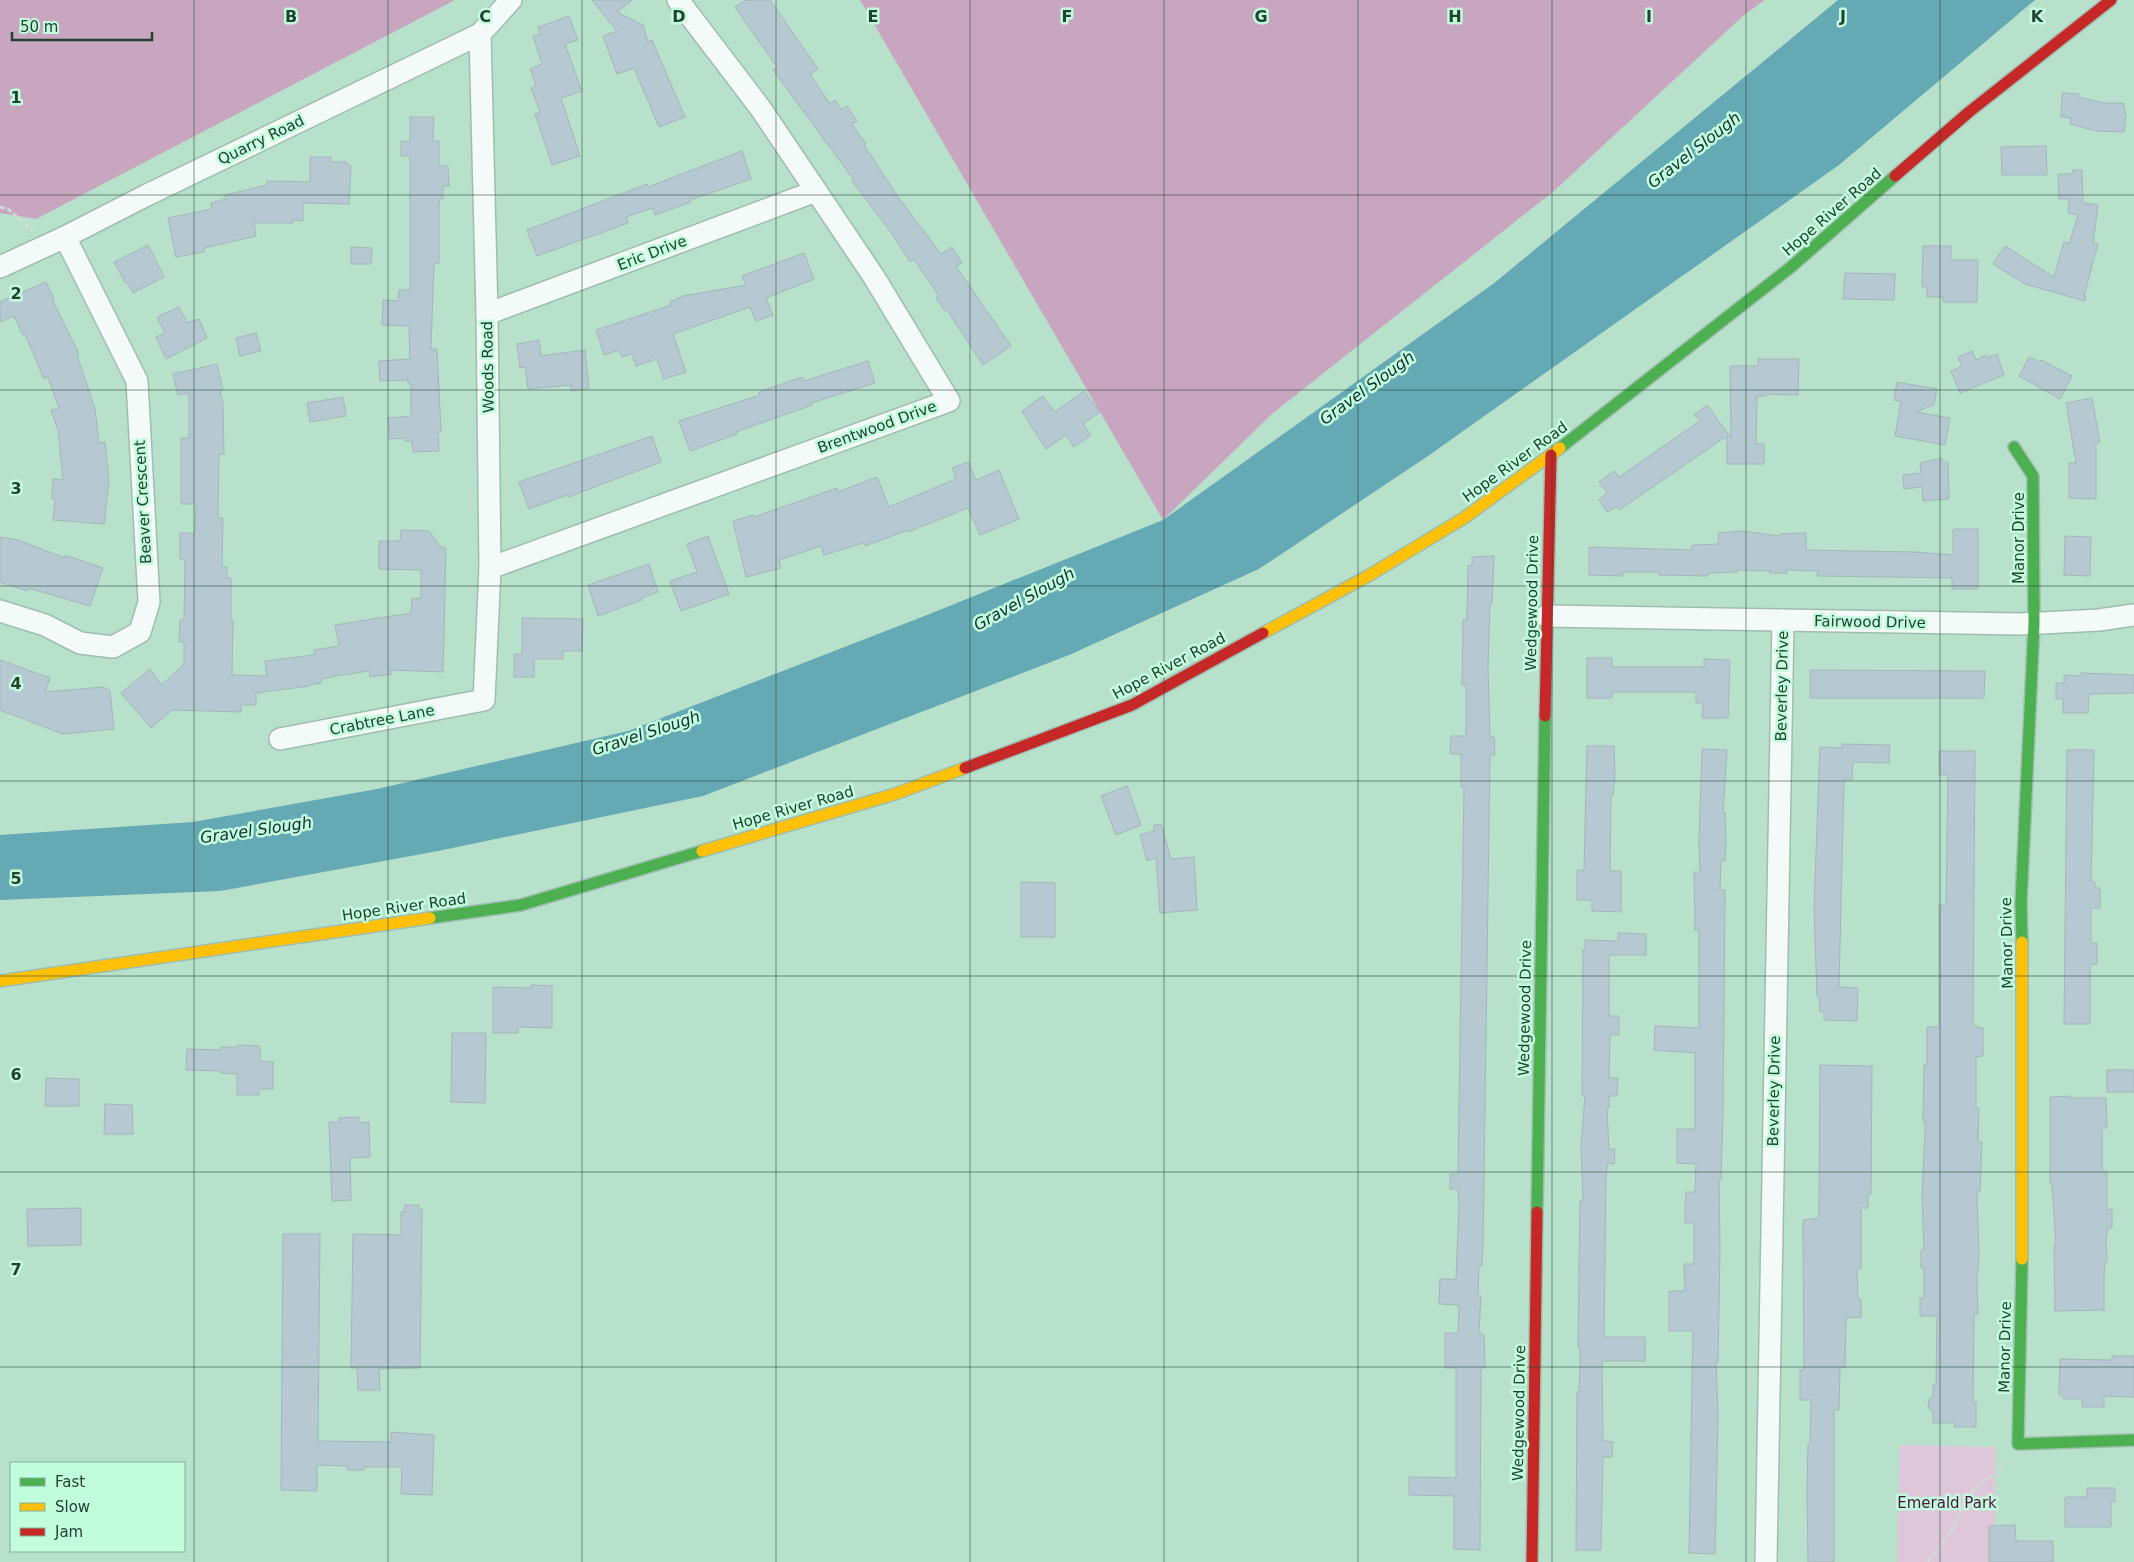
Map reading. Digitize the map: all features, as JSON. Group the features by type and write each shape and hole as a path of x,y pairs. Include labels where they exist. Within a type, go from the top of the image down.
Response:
{"street":[{"name":"Quarry Road","path":"0,267 57,241 145,196 480,34 512,0"},
{"name":"Brentwood Drive","path":"490,568 949,401 874,277 761,109 678,0"},
{"name":"Hope River Road","path":"0,981 521,905 896,794 1132,705 1368,576 1464,518 1551,455 1791,267 1970,112 2111,0"},
{"name":"Woods Road","path":"480,34 487,314 490,568 484,700"},
{"name":"Eric Drive","path":"487,314 816,191"},
{"name":"Beaver Crescent","path":"0,611 45,625 80,643 113,647 140,632 149,602 137,382 57,241"},
{"name":"Manor Drive","path":"2014,447 2033,476 2034,624 2021,903 2024,1003 2021,1344 2018,1444"},
{"name":"Wedgewood Drive","path":"1532,1562 1546,616 1551,455"},
{"name":"Fairwood Drive","path":"1546,616 2034,624 2099,620 2134,615"},
{"name":"Beverley Drive","path":"1766,1562 1783,620"},
{"name":"Crabtree Lane","path":"280,739 484,700"},
{"path":"2018,1444 2134,1440"}],"path":[{"path":"0,207 8,208 57,241"},
{"path":"1928,1562 1951,1531 1971,1492 1995,1475 2018,1444"}],"green space":[{"name":"Emerald Park","path":"1900,1445 1996,1447 1994,1562 1897,1562"}],"shaded area":[{"path":"0,0 455,0 36,219 0,213"},
{"path":"860,0 1765,0 1744,15 1554,191 1273,413 1163,520"}],"water":[{"name":"Gravel Slough","path":"1838,0 2035,0 1839,165 1428,456 1259,569 1069,655 703,796 438,851 220,891 0,900 0,835 193,822 377,789 628,731 927,615 1163,520 1493,284"}],"building":[{"path":"592,0 632,0 617,12 643,25 648,42 652,40 685,117 659,127 634,68 617,74 603,36 617,31"},
{"path":"746,0 770,0 818,69 810,74 830,104 835,100 842,110 847,106 857,121 852,124 898,197 941,254 952,247 962,263 956,266 1011,346 983,365 947,310 945,311 936,298 939,296 914,259 910,262 890,231 852,181 854,180 773,70 777,67 735,7"},
{"path":"569,16 578,40 565,44 582,91 561,98 580,156 552,165 535,114 540,112 531,88 536,85 530,69 542,64 533,36 540,34 538,27"},
{"path":"2062,93 2079,94 2078,97 2104,103 2123,103 2126,115 2124,132 2097,131 2070,124 2071,118 2061,117"},
{"path":"410,117 434,117 433,141 439,141 439,166 448,166 449,186 443,186 443,199 440,199 439,203 439,263 434,263 431,349 437,349 441,432 438,432 439,451 413,452 412,441 405,441 405,438 390,439 388,418 411,416 411,384 408,384 408,380 380,381 379,361 410,359 409,326 382,325 383,300 398,301 399,290 410,290 410,156 401,156 401,141 410,142"},
{"path":"2046,146 2047,175 2002,175 2001,147"},
{"path":"742,151 751,179 690,200 691,202 655,215 653,208 626,217 628,223 537,256 527,230 647,184 648,187"},
{"path":"310,157 331,157 331,162 346,162 351,166 349,204 303,203 303,221 293,220 293,223 254,223 256,236 204,248 204,252 176,257 168,218 212,209 211,203 226,199 225,195 267,185 267,181 310,182"},
{"path":"2073,170 2082,170 2083,203 2098,205 2093,243 2098,244 2084,296 2086,297 2085,301 2025,284 1993,264 2005,246 2054,277 2064,242 2069,244 2078,215 2068,213 2069,199 2059,199 2058,174 2072,174"},
{"path":"148,245 164,277 133,293 114,262"},
{"path":"1923,246 1951,246 1951,260 1978,260 1977,302 1943,302 1943,297 1927,297 1927,287 1922,287"},
{"path":"351,247 372,248 371,264 351,264"},
{"path":"804,253 814,279 766,298 773,315 756,321 750,307 673,334 686,372 664,379 657,359 636,366 632,354 622,357 619,350 604,355 596,330 671,305 670,302 683,296 746,285 742,276"},
{"path":"1845,273 1895,274 1894,300 1843,299"},
{"path":"46,282 54,298 52,299 79,354 77,355 95,409 99,443 105,442 109,482 104,524 53,520 55,499 52,499 53,479 63,480 58,430 51,410 59,408 48,377 44,379 25,334 23,335 14,316 0,322 0,302"},
{"path":"179,307 187,323 199,319 207,338 166,359 156,337 165,333 157,317"},
{"path":"256,333 261,351 240,356 236,338"},
{"path":"539,340 541,356 585,350 589,388 571,391 571,385 528,389 525,367 520,368 517,344"},
{"path":"1972,351 1976,360 1986,355 1987,358 1997,354 2004,375 1960,393 1951,371 1962,366 1958,357"},
{"path":"2029,357 2039,362 2041,360 2072,376 2060,399 2019,376"},
{"path":"1758,359 1799,359 1798,395 1766,394 1766,396 1757,396 1756,444 1764,444 1764,464 1727,464 1727,436 1619,510 1616,507 1607,512 1599,500 1607,493 1599,482 1614,471 1619,477 1700,421 1694,415 1707,405 1731,438 1730,366 1758,366"},
{"path":"868,361 875,383 811,403 812,405 736,432 737,434 690,451 679,421 760,395 759,392 802,377 804,381"},
{"path":"217,364 223,390 220,391 223,404 224,454 219,454 218,518 223,518 222,567 227,567 227,578 231,578 231,621 233,621 232,675 267,676 265,661 314,655 314,650 339,646 335,625 411,613 412,598 421,599 421,570 379,569 379,541 400,541 401,530 429,531 441,547 446,548 443,672 391,670 392,674 370,677 369,671 336,676 322,679 321,683 309,686 256,693 256,705 241,705 241,712 172,710 151,728 121,693 150,669 162,685 184,664 184,642 179,642 180,620 184,620 185,560 180,559 180,533 195,533 196,504 181,504 181,438 189,438 189,393 178,395 173,374"},
{"path":"1897,382 1937,389 1934,405 1916,412 1950,418 1945,445 1895,436 1901,401 1894,400"},
{"path":"1084,391 1100,412 1083,424 1091,435 1074,447 1066,435 1046,449 1022,411 1043,396 1055,412"},
{"path":"343,397 346,416 310,422 307,403"},
{"path":"2092,398 2100,442 2096,443 2096,499 2069,498 2069,463 2076,463 2066,403"},
{"path":"652,436 661,462 568,497 567,495 529,509 519,482"},
{"path":"1942,458 1942,462 1948,462 1949,499 1923,501 1922,487 1904,489 1903,475 1921,473 1920,463"},
{"path":"968,462 976,480 999,470 1019,519 980,535 968,508 908,532 908,530 865,546 863,543 824,555 821,546 779,560 781,568 746,577 733,521 753,515 754,517 837,488 838,492 877,477 889,507 956,479 952,468"},
{"path":"1953,529 1978,529 1978,589 1952,589 1952,578 1817,576 1818,571 1786,570 1787,573 1770,573 1770,571 1737,570 1737,572 1708,573 1708,576 1659,575 1659,572 1623,572 1623,576 1589,575 1589,547 1692,550 1692,545 1718,544 1719,533 1741,531 1780,536 1780,534 1806,533 1806,550 1916,552 1953,555"},
{"path":"708,536 729,594 681,611 670,581 697,572 687,544"},
{"path":"2065,536 2091,537 2090,576 2064,575"},
{"path":"0,537 18,540 65,558 65,555 103,568 90,606 28,588 27,591 0,582"},
{"path":"1494,556 1488,667 1490,737 1494,737 1495,755 1490,755 1483,1246 1482,1265 1479,1265 1478,1296 1481,1296 1479,1332 1484,1335 1485,1368 1481,1368 1480,1550 1454,1549 1454,1496 1409,1495 1409,1477 1456,1478 1456,1368 1445,1368 1445,1333 1458,1333 1459,1305 1439,1304 1440,1279 1456,1279 1459,1205 1458,1189 1450,1189 1450,1174 1458,1174 1464,787 1461,787 1461,754 1450,754 1451,736 1466,736 1466,685 1462,685 1463,620 1467,620 1468,565 1472,566 1472,557"},
{"path":"649,564 658,592 598,616 588,585"},
{"path":"522,618 583,619 582,651 563,651 563,659 534,659 534,677 514,677 514,654 522,654"},
{"path":"1587,658 1612,658 1612,667 1704,667 1704,659 1730,660 1728,718 1702,718 1703,703 1696,703 1696,692 1612,692 1612,698 1587,698"},
{"path":"0,660 50,678 45,692 103,687 110,691 114,729 63,734 0,710"},
{"path":"1810,670 1985,671 1984,698 1810,698"},
{"path":"2081,673 2134,675 2134,693 2089,694 2088,713 2063,713 2063,699 2056,699 2056,683 2064,683 2064,675 2081,676"},
{"path":"1842,744 1890,745 1889,763 1853,762 1852,780 1844,779 1839,987 1858,988 1857,1021 1824,1020 1824,1012 1820,1012 1819,997 1817,996 1814,907 1820,747 1842,748"},
{"path":"1587,746 1614,746 1615,775 1613,795 1611,795 1610,871 1621,871 1621,912 1592,911 1592,900 1577,900 1577,870 1584,870"},
{"path":"1702,749 1727,750 1723,812 1725,812 1726,842 1725,861 1721,861 1720,890 1725,890 1723,1111 1721,1179 1719,1179 1720,1249 1718,1362 1716,1362 1718,1413 1715,1554 1689,1553 1693,1331 1669,1331 1669,1291 1685,1291 1684,1264 1694,1264 1694,1223 1685,1223 1685,1205 1686,1192 1695,1192 1696,1164 1677,1163 1677,1129 1695,1129 1695,1053 1654,1050 1655,1026 1699,1028 1699,930 1695,930 1694,872 1700,872"},
{"path":"2067,750 2094,750 2091,881 2095,882 2095,888 2100,888 2100,908 2091,908 2091,943 2097,943 2097,964 2090,965 2090,1024 2064,1024"},
{"path":"1939,751 1975,751 1973,1026 1983,1028 1983,1056 1976,1057 1976,1108 1979,1108 1978,1141 1982,1142 1980,1191 1977,1191 1978,1314 1974,1314 1973,1402 1976,1402 1976,1427 1954,1427 1955,1423 1933,1423 1933,1412 1928,1407 1929,1400 1933,1396 1933,1385 1936,1385 1937,1316 1920,1316 1920,1298 1924,1298 1924,1268 1921,1268 1921,1250 1924,1250 1922,1196 1925,1133 1925,1121 1923,1121 1924,1065 1927,1065 1927,1027 1939,1027 1939,905 1946,905 1948,775 1939,775"},
{"path":"1127,786 1141,825 1116,835 1101,796"},
{"path":"1161,824 1171,859 1194,857 1197,910 1160,913 1156,858 1147,861 1140,835 1154,831 1154,825"},
{"path":"1021,882 1055,883 1055,937 1021,937"},
{"path":"1618,933 1646,934 1646,955 1609,955 1609,1016 1619,1016 1619,1035 1610,1035 1609,1078 1618,1078 1617,1096 1609,1096 1609,1108 1607,1108 1609,1149 1615,1149 1614,1164 1608,1163 1606,1175 1604,1337 1645,1337 1645,1361 1602,1361 1603,1441 1613,1442 1612,1457 1603,1457 1601,1550 1576,1550 1577,1392 1579,1392 1580,1367 1580,1348 1578,1348 1580,1201 1583,1201 1581,1145 1585,1096 1582,1096 1583,950 1585,950 1585,940 1618,941"},
{"path":"531,985 552,986 552,1028 518,1027 518,1033 493,1033 493,987 531,988"},
{"path":"452,1033 486,1033 485,1103 451,1102"},
{"path":"238,1045 260,1046 260,1061 273,1062 273,1089 259,1089 259,1095 237,1095 237,1074 221,1073 221,1071 186,1070 187,1049 221,1050 221,1047 238,1047"},
{"path":"1820,1065 1872,1066 1871,1194 1868,1195 1868,1208 1861,1208 1861,1269 1857,1269 1861,1317 1846,1318 1845,1367 1840,1367 1839,1410 1834,1410 1834,1562 1808,1562 1807,1492 1811,1400 1800,1400 1800,1370 1804,1370 1803,1220 1819,1218"},
{"path":"2107,1070 2134,1070 2134,1092 2107,1092"},
{"path":"46,1078 79,1079 79,1106 45,1106"},
{"path":"2070,1096 2070,1098 2106,1098 2107,1128 2102,1128 2102,1172 2107,1172 2107,1210 2112,1209 2112,1228 2108,1228 2106,1240 2107,1262 2105,1262 2104,1277 2104,1310 2055,1311 2054,1246 2056,1246 2052,1184 2050,1184 2050,1097"},
{"path":"105,1104 132,1105 133,1134 104,1134"},
{"path":"359,1117 359,1123 369,1122 370,1157 350,1158 351,1200 332,1201 329,1122 340,1122 339,1118"},
{"path":"405,1205 419,1205 419,1209 422,1209 420,1368 379,1369 380,1390 358,1390 357,1368 351,1368 353,1234 401,1235 401,1212 404,1212"},
{"path":"81,1208 81,1245 28,1246 27,1209"},
{"path":"283,1234 320,1234 318,1441 391,1442 391,1432 434,1435 432,1495 401,1494 402,1467 364,1467 364,1470 347,1470 347,1466 317,1465 317,1491 281,1490"},
{"path":"2112,1356 2134,1356 2134,1397 2104,1396 2104,1407 2082,1407 2082,1399 2064,1399 2059,1394 2060,1359 2112,1360"},
{"path":"2087,1488 2115,1488 2115,1502 2111,1502 2111,1527 2065,1527 2065,1497 2087,1497"},
{"path":"2015,1525 2016,1541 2053,1541 2053,1562 1989,1562 1989,1526"}],"traffic: fast":[{"path":"1560,448 1791,267 1895,176"},
{"path":"2014,447 2033,476 2034,624 2021,903 2022,942"},
{"path":"1537,1212 1545,716"},
{"path":"430,918 521,905 702,851"},
{"path":"2022,1259 2018,1444 2134,1440"}],"traffic: slow":[{"path":"1263,633 1368,576 1464,518 1560,448"},
{"path":"702,851 895,794 965,768"},
{"path":"0,981 430,918"},
{"path":"2022,942 2022,1259"}],"traffic: jam":[{"path":"1895,176 1969,112 2111,0"},
{"path":"1545,716 1551,455"},
{"path":"965,768 1132,705 1263,633"},
{"path":"1532,1562 1537,1212"}]}
